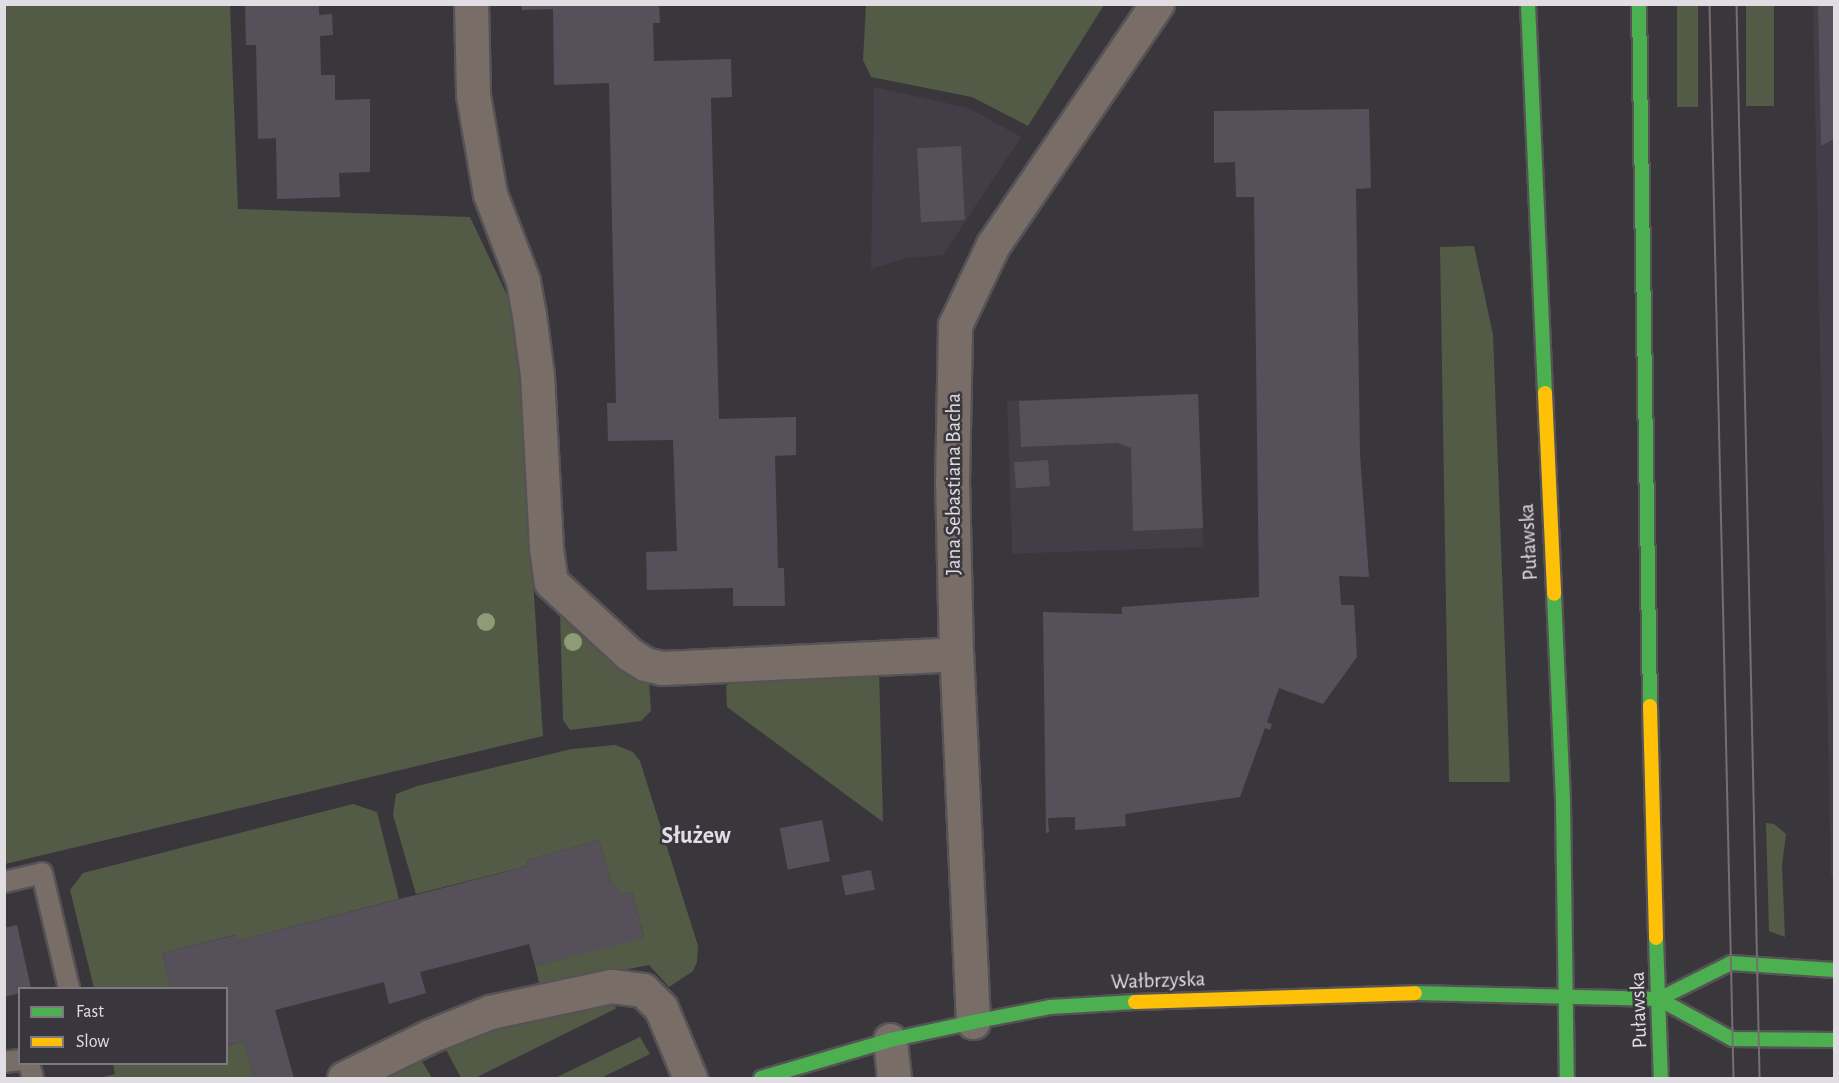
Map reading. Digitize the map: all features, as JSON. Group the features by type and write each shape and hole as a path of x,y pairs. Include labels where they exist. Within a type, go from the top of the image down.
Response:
{"main road":[{"name":"Puławska","path":"1528,4 1563,802 1567,1078"},
{"name":"Puławska","path":"1639,4 1652,789 1662,1078"},
{"path":"1659,999 1731,963 1834,970"},
{"name":"Wałbrzyska","path":"761,1078 890,1040 1050,1007 1128,1002 1437,992 1659,999"},
{"path":"1659,999 1732,1039 1834,1040"}],"street":[{"path":"471,4 472,95 490,194 523,280 529,315 537,375 546,548 551,582 628,654 645,664 663,668 956,654"},
{"name":"Jana Sebastiana Bacha","path":"973,1022 956,654 952,484 955,325 993,245 1157,4"},
{"path":"344,1078 430,1036 490,1012 611,986 643,990 661,1008 690,1078"},
{"path":"890,1040 894,1078"}],"lane":[{"path":"4,882 42,873 69,987"}],"shaded area":[{"path":"1813,5 1834,5 1834,876 1831,876"},
{"path":"874,87 968,108 1021,137 943,255 907,258 871,269"},
{"path":"1198,394 1203,547 1012,554 1007,401"}],"green space":[{"path":"866,4 1104,5 1028,126 972,97 871,77 863,60"},
{"path":"5,5 230,5 238,209 470,217 516,314 543,736 5,864"},
{"path":"1677,5 1698,5 1698,107 1677,107"},
{"path":"1746,5 1774,5 1774,106 1746,106"},
{"path":"1474,246 1493,335 1510,782 1449,782 1440,247"},
{"path":"560,612 649,680 651,711 641,721 570,730 563,720"},
{"path":"879,670 883,822 727,707 726,686 734,679"},
{"path":"615,745 633,752 640,761 698,946 697,962 693,971 669,987 649,965 540,986 535,966 644,937 632,892 621,895 612,886 599,840 527,860 528,866 416,894 393,815 396,794 417,786 572,749"},
{"path":"353,804 377,812 399,899 237,941 235,935 162,953 171,987 94,987 70,890 83,873"},
{"path":"1766,823 1774,824 1786,834 1782,865 1785,937 1769,931"},
{"path":"608,1002 617,1008 475,1078 461,1078 444,1046 487,1028"},
{"path":"640,1037 650,1054 601,1078 555,1078"},
{"path":"244,1041 254,1078 100,1078 115,1074 113,1065 228,1065 228,1046"},
{"path":"417,1053 432,1078 367,1078"}],"building":[{"path":"245,4 319,4 319,15 332,14 333,35 320,36 321,75 335,75 335,100 370,99 370,172 339,173 340,197 277,199 276,138 258,139 256,45 246,45"},
{"path":"521,4 659,4 660,23 653,23 654,61 731,59 732,97 711,98 719,419 796,417 796,455 775,456 778,568 784,568 785,606 733,606 733,588 647,590 646,552 677,551 673,440 608,441 607,403 616,403 609,83 554,85 553,9 522,10"},
{"path":"1818,4 1834,4 1834,139 1821,146"},
{"path":"1369,109 1371,188 1356,189 1360,455 1369,577 1339,576 1341,605 1354,605 1357,657 1323,704 1279,688 1267,722 1272,724 1270,730 1265,728 1240,797 1125,814 1126,826 1075,830 1075,817 1048,818 1049,832 1046,833 1043,612 1122,614 1122,607 1259,597 1254,197 1236,197 1235,162 1214,163 1214,111"},
{"path":"961,146 965,220 921,222 917,148"},
{"path":"1198,394 1203,528 1133,531 1131,448 1117,443 1021,447 1019,401"},
{"path":"1048,460 1050,486 1016,488 1014,462"},
{"path":"822,820 830,861 788,869 780,828"},
{"path":"599,840 612,886 618,885 621,895 632,892 644,938 535,966 529,944 420,972 426,993 389,1004 384,982 275,1010 294,1078 254,1078 244,1041 228,1045 228,987 171,987 162,953 236,935 237,941 528,866 527,860"},
{"path":"871,870 875,890 845,895 842,876"},
{"path":"17,925 31,987 18,987 18,994 4,997 4,928"}],"tram line":[{"path":"1710,4 1734,1078"},
{"path":"1737,4 1760,1078"}],"traffic: fast":[{"path":"1528,4 1545,393"},
{"path":"1639,4 1650,706"},
{"path":"1554,594 1563,802 1567,1078"},
{"path":"1656,938 1661,1078"},
{"path":"1659,999 1731,963 1834,970"},
{"path":"1415,993 1659,999 1732,1039 1834,1040"},
{"path":"761,1078 890,1040 973,1022 1050,1007 1135,1002"}],"traffic: slow":[{"path":"1545,393 1554,594"},
{"path":"1650,706 1656,938"},
{"path":"1135,1002 1415,993"}],"district":[{"name":"Służew","path":"696,837"}]}
